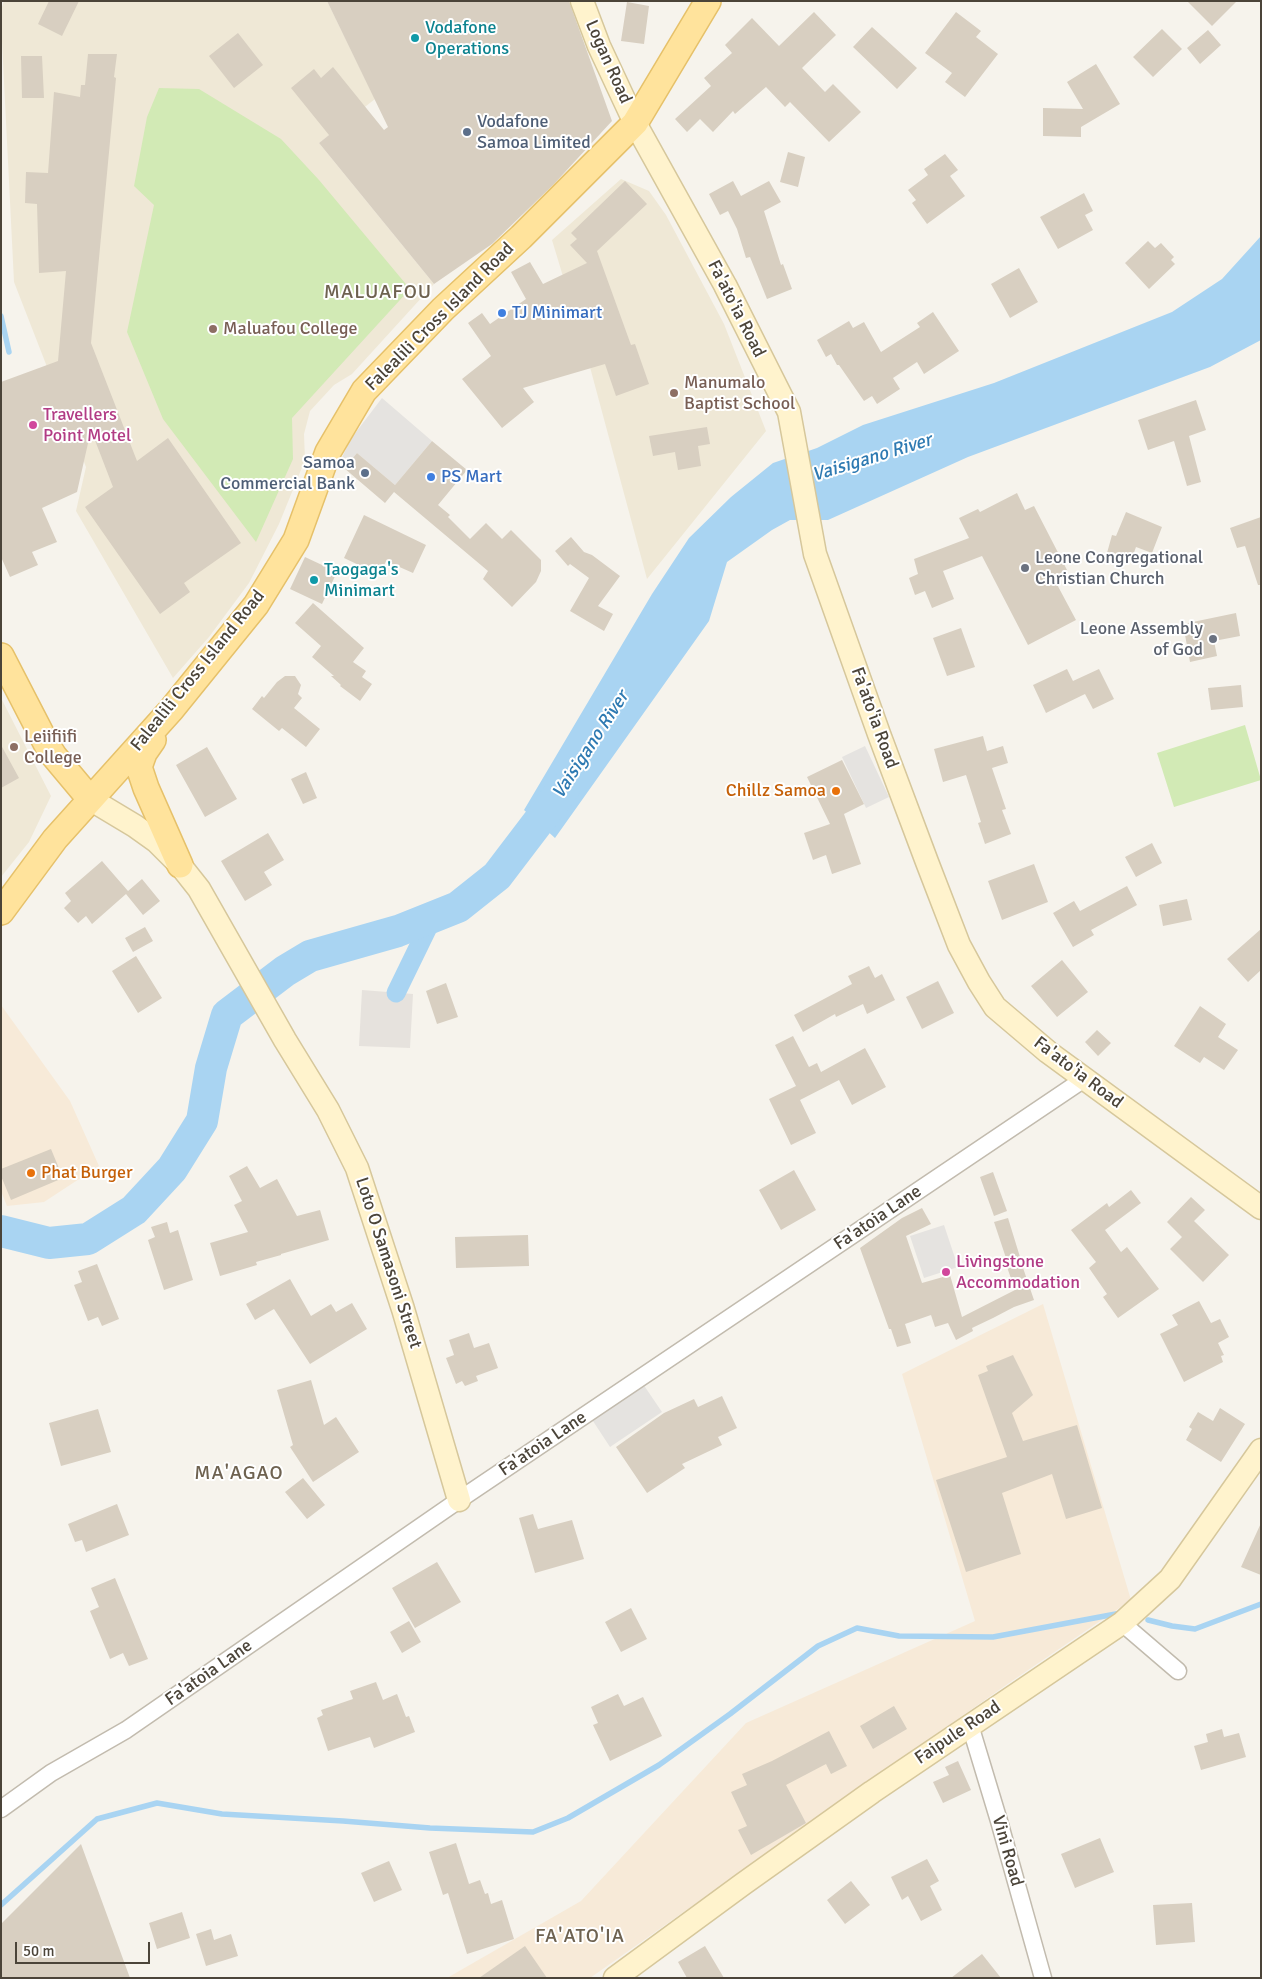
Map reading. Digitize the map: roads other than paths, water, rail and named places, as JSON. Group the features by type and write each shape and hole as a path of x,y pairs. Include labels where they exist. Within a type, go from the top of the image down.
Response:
{"main road":[{"name":"Logan Road","path":"582,1 599,46 634,123"},
{"name":"Falealili Cross Island Road","path":"1,912 55,839 171,710 256,605 296,540 328,452 364,391 443,309 521,237 634,123 708,1"},
{"name":"Fa'ato'ia Road","path":"634,123 728,291 789,412 812,542 879,734 960,945 979,982 995,1007 1048,1052 1261,1208"},
{"path":"1,656 47,745 90,799 156,841 180,864"},
{"path":"171,710 144,753 139,767 146,788 180,864"},
{"name":"Loto O Samasoni Street","path":"180,864 199,889 285,1040 328,1110 357,1168 403,1309 460,1500"},
{"name":"Faipule Road","path":"615,1978 743,1884 970,1725 1122,1623 1170,1579 1261,1450"}],"street":[{"name":"Fa'atoia Lane","path":"1,1809 51,1773 126,1730 460,1500 1084,1079"},
{"path":"1122,1623 1178,1671"},
{"name":"Vini Road","path":"970,1725 1043,1978"}],"water":[{"path":"1261,236 1261,340 1210,367 968,457 828,520 790,520 772,530 727,562 709,621 555,838 524,810 652,594 689,538 731,497 773,463 817,448 863,425 994,383 1172,312 1222,279"}],"waterway":[{"path":"1,316 9,352"},
{"name":"Vaisigano River","path":"1,1231 49,1243 88,1239 134,1210 172,1169 202,1121 211,1068 227,1015 285,971 310,956 398,931 458,907 497,876 564,788"},
{"path":"396,993 433,917"},
{"path":"1148,1620 1195,1629 1261,1604"},
{"path":"1,1905 97,1819 157,1803 222,1814 430,1828 533,1832 568,1818 659,1765 730,1714 818,1646 857,1628 899,1636 993,1637 1121,1613"}],"place":[{"name":"Vodafone Operations","path":"415,38"},
{"name":"Vodafone Samoa Limited","path":"467,132"},
{"name":"TJ Minimart","path":"502,313"},
{"name":"Maluafou College","path":"213,329"},
{"name":"Manumalo Baptist School","path":"674,393"},
{"name":"Travellers Point Motel","path":"33,425"},
{"name":"Samoa Commercial Bank","path":"365,473"},
{"name":"PS Mart","path":"431,477"},
{"name":"Leone Congregational Christian Church","path":"1025,568"},
{"name":"Taogaga's Minimart","path":"314,580"},
{"name":"Leone Assembly of God","path":"1213,639"},
{"name":"Leiifiifi College","path":"14,747"},
{"name":"Chillz Samoa","path":"836,791"},
{"name":"Phat Burger","path":"31,1173"},
{"name":"Livingstone Accommodation","path":"946,1272"}],"district":[{"name":"MALUAFOU","path":"378,293"},
{"name":"MA'AGAO","path":"239,1474"},
{"name":"FA'ATO'IA","path":"580,1937"}]}
